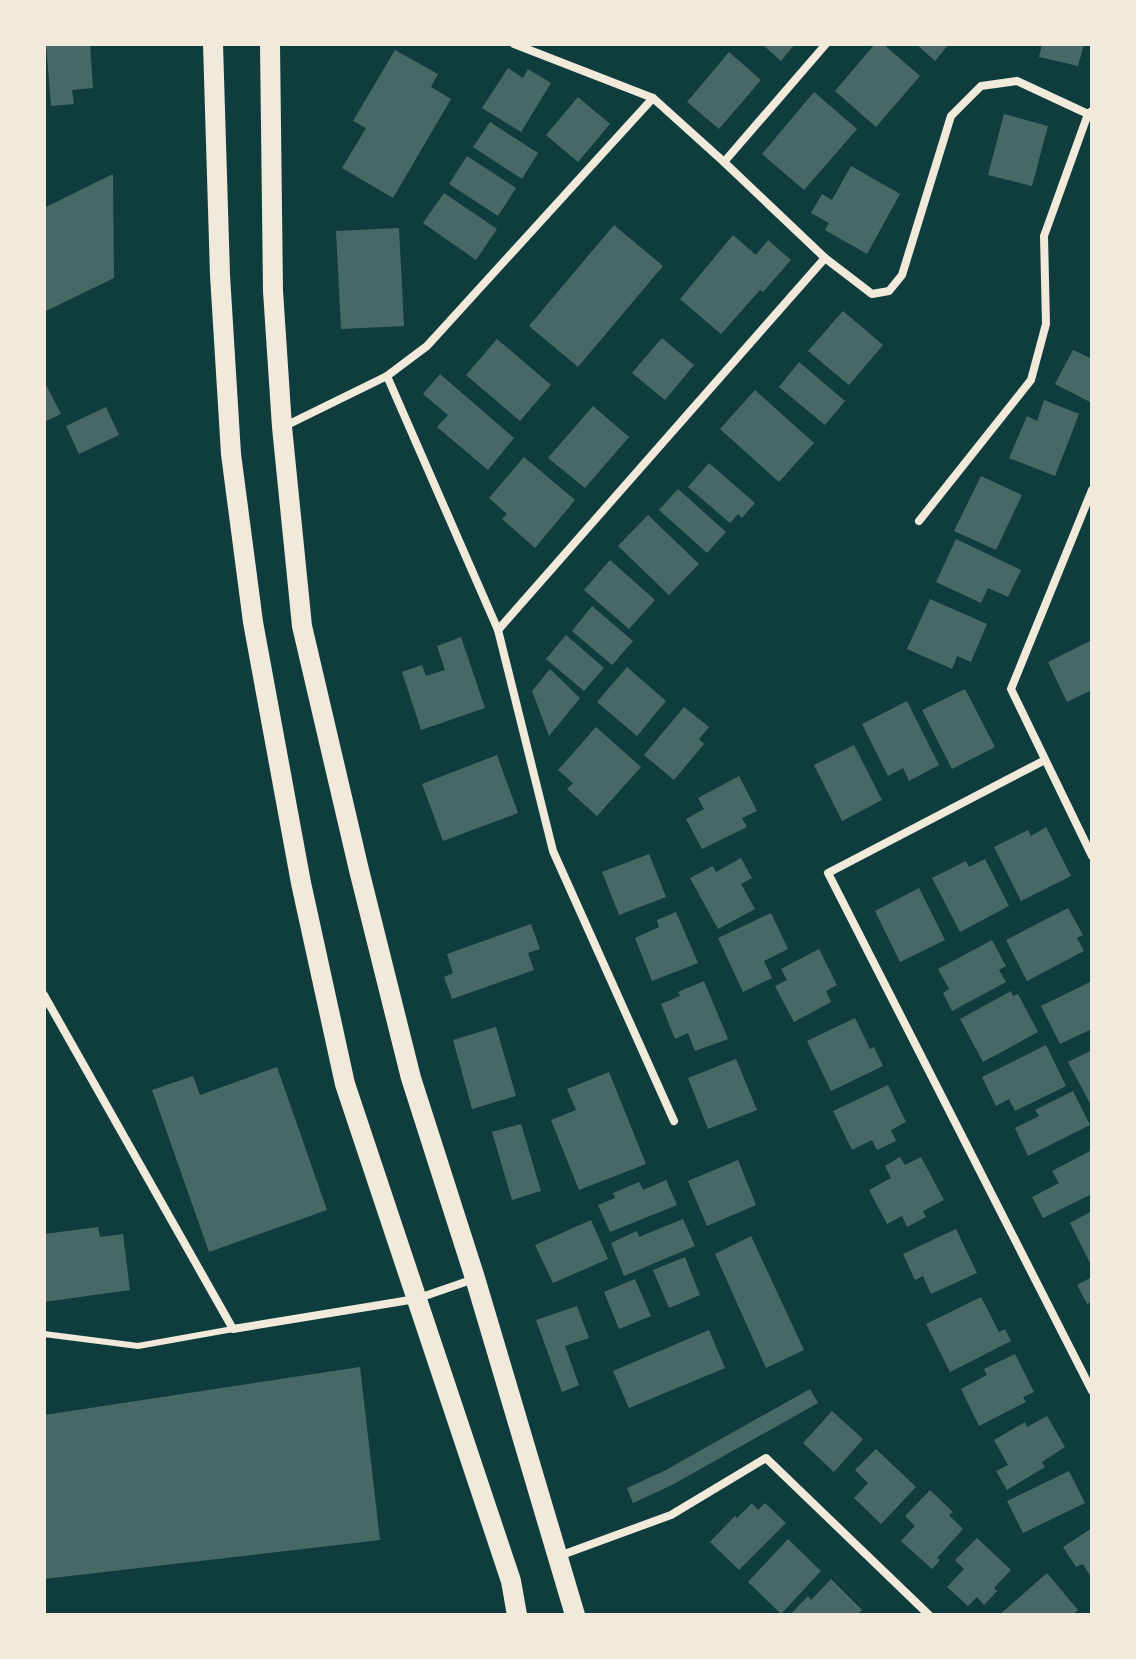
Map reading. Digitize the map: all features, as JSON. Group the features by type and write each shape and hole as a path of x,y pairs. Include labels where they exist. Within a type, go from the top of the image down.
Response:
{"main road":[{"path":"213,44 220,275 231,454 253,622 301,883 345,1084 511,1581 517,1615"},
{"path":"270,44 273,291 282,427 302,626 411,1078 475,1278 575,1615"}],"street":[{"path":"514,44 653,98 825,258 872,294 889,291 902,275 951,116 981,86 1017,81 1090,113 1044,236 1046,324 1031,380 919,521"},
{"path":"724,162 826,44"},
{"path":"282,427 387,376 427,346 653,98"},
{"path":"498,630 825,258"},
{"path":"387,376 498,630 553,851 674,1121"},
{"path":"1092,490 1011,689 1092,856"},
{"path":"1045,760 828,873 1092,1391"},
{"path":"44,995 233,1329 416,1299 475,1278"},
{"path":"558,1556 671,1515 766,1458 929,1615"}],"lane":[{"path":"44,1334 138,1346 233,1329"}],"building":[{"path":"46,44 90,44 93,88 72,90 74,104 51,106"},
{"path":"762,44 795,44 781,61"},
{"path":"875,44 883,44 920,76 876,127 835,91"},
{"path":"916,44 949,44 935,61"},
{"path":"1042,44 1084,44 1078,66 1039,57"},
{"path":"395,50 438,74 431,87 451,99 393,198 342,168 366,128 353,121"},
{"path":"729,52 761,80 719,129 687,102"},
{"path":"508,68 523,78 528,69 551,83 521,132 482,108"},
{"path":"814,92 857,129 804,190 762,154"},
{"path":"578,97 610,124 578,162 546,135"},
{"path":"1004,114 1048,126 1032,186 988,175"},
{"path":"490,122 538,153 522,179 473,147"},
{"path":"467,156 516,188 498,216 449,184"},
{"path":"851,166 900,194 867,254 825,230 829,223 811,213 822,194 832,200"},
{"path":"113,174 114,278 44,312 44,208"},
{"path":"444,193 497,229 476,260 423,223"},
{"path":"614,225 663,266 578,367 529,326"},
{"path":"399,228 404,326 341,329 336,231"},
{"path":"733,235 756,255 768,240 791,260 721,334 680,299"},
{"path":"843,311 883,345 849,385 808,351"},
{"path":"662,338 694,365 665,400 632,373"},
{"path":"497,339 551,385 520,421 466,375"},
{"path":"1073,350 1092,359 1092,403 1055,384"},
{"path":"799,362 845,401 825,425 779,387"},
{"path":"440,374 514,438 488,470 437,427 448,415 423,394"},
{"path":"44,381 61,414 44,422"},
{"path":"755,390 814,443 779,482 720,429"},
{"path":"1044,400 1079,414 1055,476 1009,458 1027,416 1037,421"},
{"path":"593,406 629,437 585,488 548,458"},
{"path":"106,407 119,435 79,454 66,426"},
{"path":"524,457 575,500 535,548 502,519 507,514 489,498"},
{"path":"709,463 755,503 742,518 738,514 730,523 688,487"},
{"path":"981,476 1022,495 996,550 954,531"},
{"path":"678,489 726,532 707,553 659,510"},
{"path":"648,515 699,564 669,595 618,546"},
{"path":"956,539 1021,570 1008,597 988,588 981,603 936,582"},
{"path":"610,560 655,600 629,629 584,590"},
{"path":"930,599 987,624 971,662 957,656 952,669 907,649"},
{"path":"592,606 633,641 612,665 572,631"},
{"path":"566,635 604,668 584,691 546,659"},
{"path":"461,637 485,708 421,730 402,672 422,665 426,676 445,670 437,646"},
{"path":"1092,640 1092,690 1067,702 1048,662"},
{"path":"627,667 666,701 637,736 597,702"},
{"path":"550,669 580,698 549,736 532,691"},
{"path":"965,689 995,747 952,769 922,710"},
{"path":"907,701 939,765 909,781 903,768 888,776 862,724"},
{"path":"684,707 709,727 699,739 704,744 674,780 644,755"},
{"path":"596,727 641,767 597,816 567,789 573,783 558,770"},
{"path":"854,745 882,800 842,821 814,765"},
{"path":"497,755 518,813 443,841 422,784"},
{"path":"739,776 757,811 742,818 747,827 702,849 686,819 704,809 698,798"},
{"path":"1046,827 1071,876 1021,901 994,847 1028,830 1031,836"},
{"path":"649,854 666,897 619,915 602,872"},
{"path":"741,858 752,878 741,884 755,909 718,929 690,878 713,866 716,872"},
{"path":"985,859 1009,906 960,932 932,878 966,861 969,867"},
{"path":"919,888 945,940 900,962 875,911"},
{"path":"1068,908 1083,935 1077,938 1084,951 1027,981 1006,940"},
{"path":"676,912 698,963 652,981 635,938 659,927 657,920"},
{"path":"771,913 788,949 764,961 772,978 743,992 718,938"},
{"path":"531,924 540,949 528,953 534,970 452,999 444,977 453,973 447,954"},
{"path":"992,940 1006,966 999,970 1006,982 952,1011 943,993 949,989 938,969"},
{"path":"819,949 837,985 826,991 831,1002 794,1022 775,986 787,980 781,969"},
{"path":"704,981 728,1039 695,1051 688,1033 675,1039 661,1004 680,996 678,992"},
{"path":"1092,981 1092,1029 1060,1044 1041,1006"},
{"path":"1011,991 1013,996 1018,994 1038,1032 983,1062 960,1019"},
{"path":"855,1018 870,1049 874,1047 883,1066 831,1091 807,1041"},
{"path":"496,1027 516,1096 472,1109 453,1040"},
{"path":"1046,1045 1066,1086 1015,1111 1009,1099 996,1106 982,1077"},
{"path":"1092,1050 1092,1107 1068,1062"},
{"path":"736,1059 757,1110 708,1129 688,1078"},
{"path":"277,1067 327,1210 209,1252 152,1090 193,1076 200,1095"},
{"path":"609,1072 646,1164 579,1190 551,1120 576,1110 567,1089"},
{"path":"888,1085 906,1122 891,1130 896,1141 877,1150 872,1140 852,1150 833,1111"},
{"path":"1073,1091 1090,1125 1028,1156 1015,1128 1039,1116 1035,1110"},
{"path":"521,1124 541,1191 512,1200 492,1132"},
{"path":"1092,1150 1092,1194 1043,1218 1032,1197 1059,1183 1052,1171"},
{"path":"900,1157 905,1165 921,1157 944,1200 923,1211 926,1217 907,1227 902,1216 887,1224 869,1190 891,1178 885,1166"},
{"path":"738,1160 756,1205 707,1226 688,1181"},
{"path":"666,1180 677,1205 610,1232 598,1205 615,1198 613,1193 639,1182 643,1190"},
{"path":"1092,1211 1092,1267 1070,1223"},
{"path":"683,1219 695,1246 624,1276 611,1243 637,1231 639,1237"},
{"path":"591,1220 608,1259 553,1283 535,1245"},
{"path":"98,1227 100,1237 123,1234 130,1290 44,1302 44,1234"},
{"path":"956,1229 977,1273 931,1294 923,1276 915,1280 903,1254"},
{"path":"751,1236 804,1350 766,1368 715,1254"},
{"path":"685,1257 700,1295 669,1308 653,1270"},
{"path":"1092,1277 1092,1301 1087,1304 1077,1285"},
{"path":"635,1279 651,1316 619,1329 604,1292"},
{"path":"981,1297 999,1332 1005,1329 1011,1341 950,1372 926,1324"},
{"path":"577,1306 589,1338 565,1346 579,1385 562,1392 536,1320"},
{"path":"709,1330 725,1368 629,1408 613,1371"},
{"path":"1015,1354 1034,1392 1023,1397 1026,1402 979,1426 961,1389 987,1375 984,1369"},
{"path":"360,1367 380,1540 44,1579 44,1415"},
{"path":"810,1389 818,1403 672,1485 633,1503 627,1488 664,1471"},
{"path":"832,1411 863,1439 834,1472 803,1443"},
{"path":"1047,1416 1065,1447 1042,1462 1045,1467 1007,1490 996,1471 1008,1465 994,1440 1025,1422 1027,1427"},
{"path":"876,1449 916,1487 881,1524 854,1498 868,1483 855,1470"},
{"path":"1069,1471 1085,1503 1023,1533 1007,1501"},
{"path":"930,1490 953,1512 949,1515 963,1529 937,1558 940,1560 932,1569 901,1541 915,1526 905,1516"},
{"path":"752,1503 758,1510 765,1503 786,1523 739,1570 710,1542"},
{"path":"1092,1528 1092,1579 1083,1564 1076,1567 1063,1547"},
{"path":"977,1538 1011,1570 994,1588 997,1591 984,1605 977,1597 968,1606 947,1587 964,1569 955,1560"},
{"path":"788,1539 821,1571 781,1614 748,1582"},
{"path":"1047,1573 1078,1610 1072,1615 999,1615"},
{"path":"831,1579 862,1610 857,1615 790,1615 808,1596 811,1600"}]}
